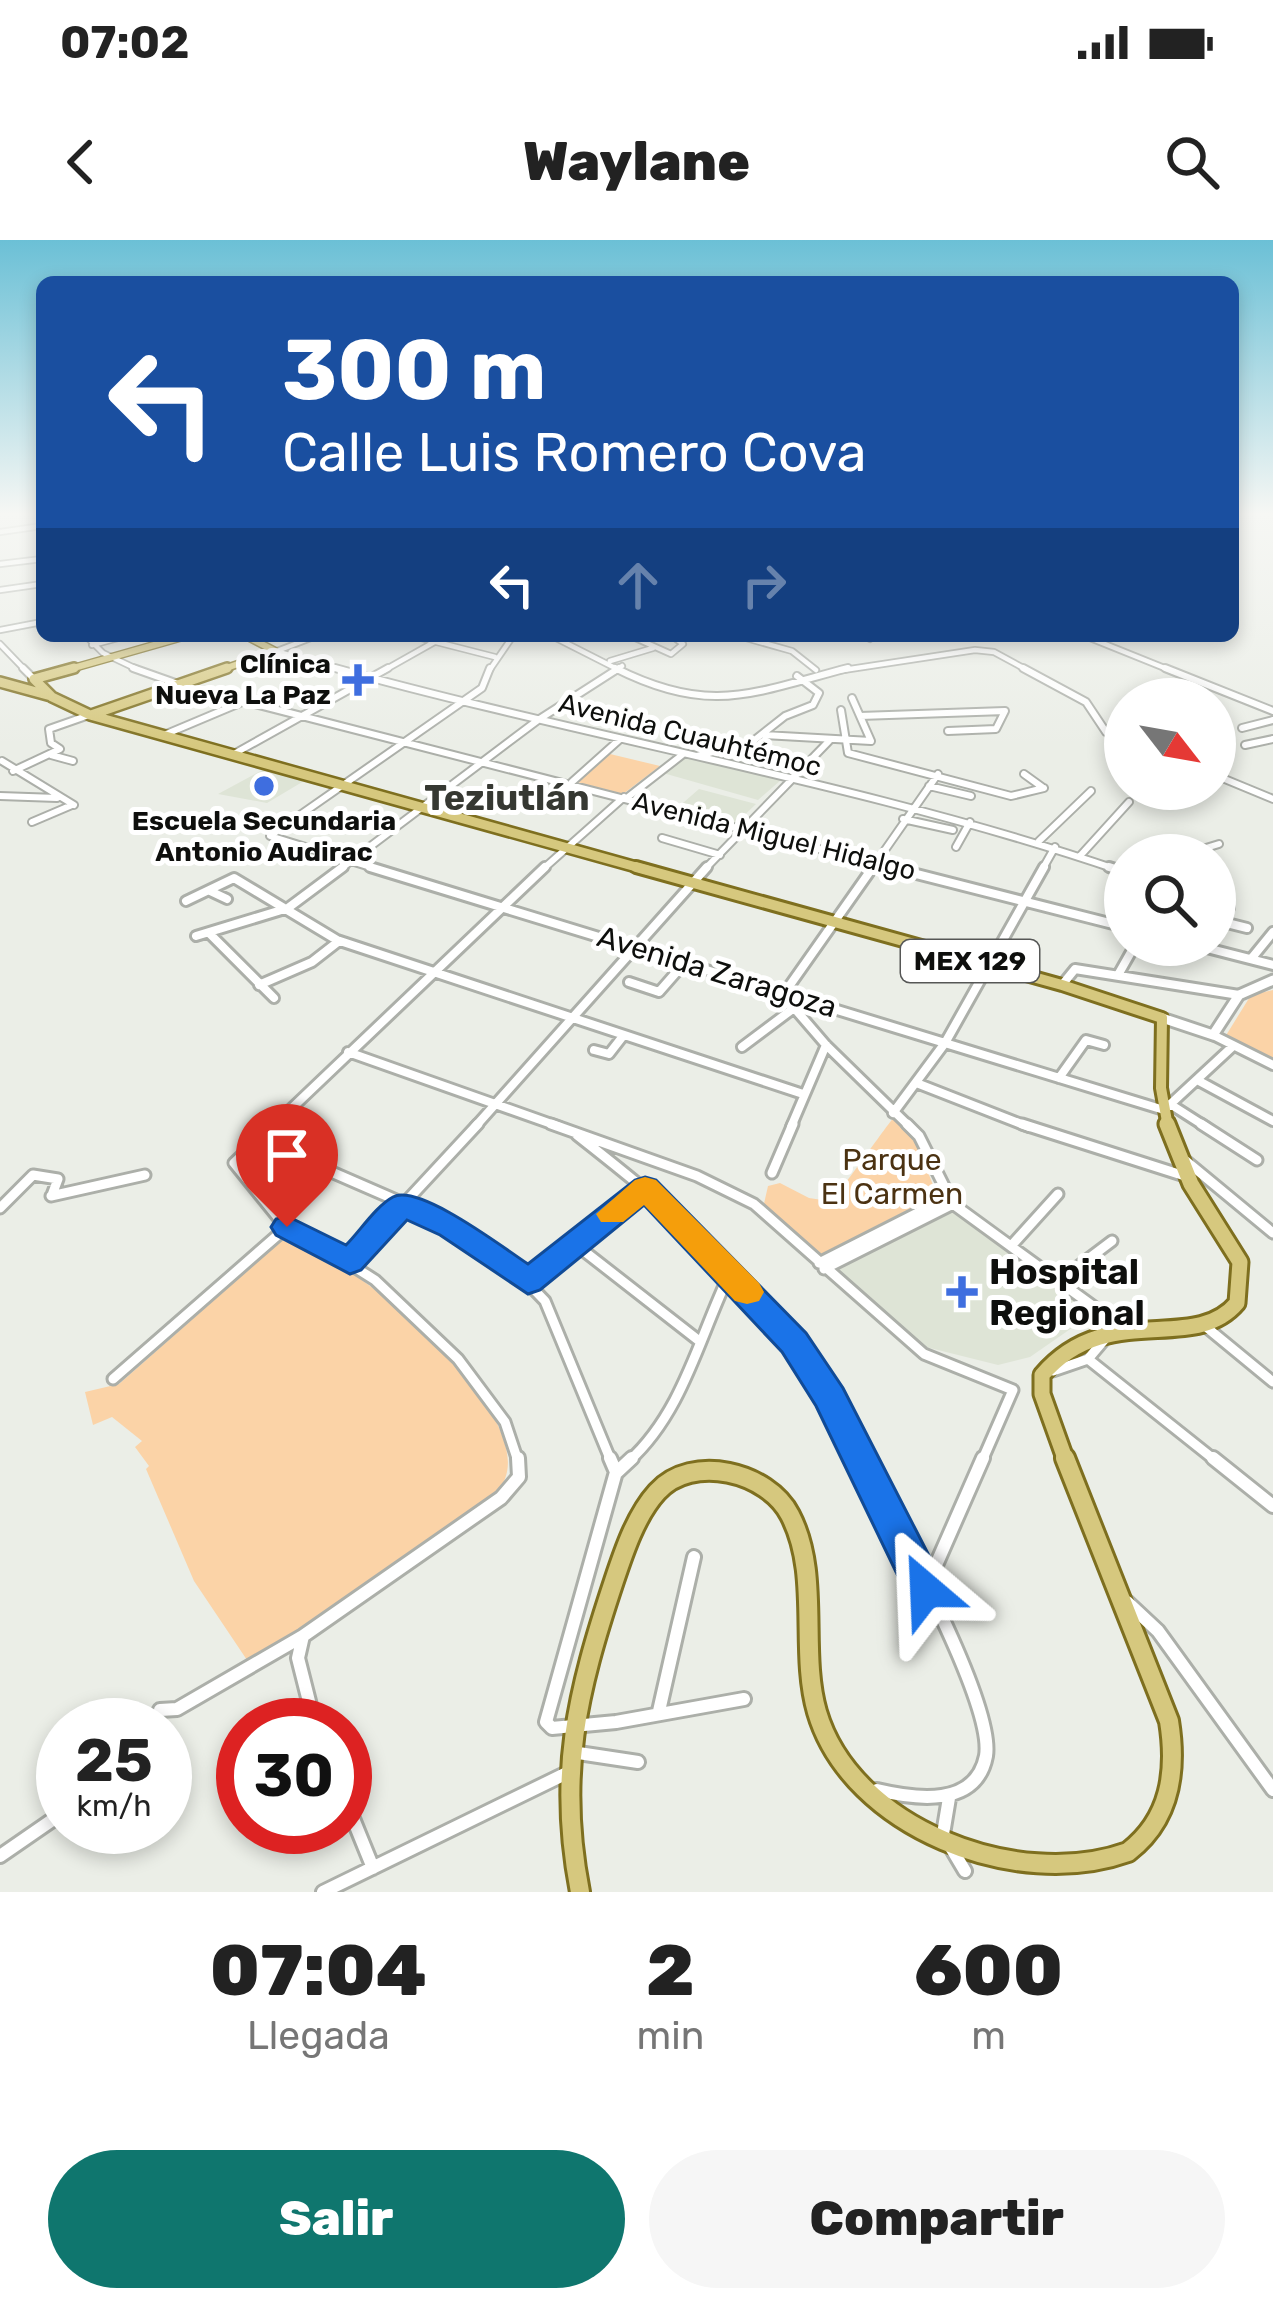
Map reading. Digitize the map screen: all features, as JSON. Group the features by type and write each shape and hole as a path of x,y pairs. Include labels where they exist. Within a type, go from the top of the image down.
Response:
{"main road":[{"path":"34,679 165,642"},
{"name":"Avenida Cuauhtémoc","path":"258,642 275,651"},
{"path":"90,715 275,651"},
{"name":"MEX 129","path":"34,679 52,697 90,715 1062,985 1162,1018"},
{"path":"0,682 52,697"},
{"path":"580,1892 572,1857 567,1773 572,1727 635,1520 660,1487 695,1472 722,1471 750,1479 781,1500 798,1534 817,1713 853,1783 927,1849 984,1877 1074,1875 1134,1852 1173,1790 1167,1712 1042,1394 1042,1375 1070,1346 1116,1330 1205,1326 1229,1312 1241,1295 1243,1263 1180,1156 1166,1105 1162,1018 1213,1035 1242,994 1273,980"}],"street":[{"path":"0,630 36,623"},
{"path":"89,642 103,642"},
{"path":"275,651 300,642"},
{"path":"232,754 435,642 495,657"},
{"path":"339,785 482,688 495,657 508,642"},
{"path":"567,642 659,690 700,697 739,696 816,670 971,648 992,650 1090,702 1104,724"},
{"path":"644,642 671,654 680,642"},
{"path":"759,642 798,654 816,670"},
{"path":"1100,642 1273,711"},
{"path":"0,644 34,679"},
{"name":"Avenida Miguel Hidalgo","path":"91,645 181,685 1104,921"},
{"path":"608,661 654,647"},
{"path":"798,676 867,663 975,650 994,652 1086,702 1104,729"},
{"name":"Avenida Cuauhtémoc","path":"275,651 462,703 970,822 1104,865"},
{"path":"196,936 288,908 538,720 620,667"},
{"path":"696,757 735,748 762,735 785,716 813,705 819,694 798,676"},
{"path":"762,735 871,741 852,698"},
{"path":"164,735 244,701"},
{"path":"841,710 848,753 1011,796 1044,788 1024,774"},
{"path":"860,716 1006,711 996,729 948,731"},
{"path":"13,771 60,749 51,743 49,730 90,715"},
{"path":"1242,728 1273,720"},
{"path":"571,782 620,739"},
{"path":"1245,745 1273,739"},
{"path":"350,1262 575,1020 740,828 829,741"},
{"path":"192,1700 303,1636 501,1498 519,1477 516,1449 492,1399 410,1307 350,1262 287,1227 234,1163 565,849 683,754"},
{"path":"50,755 73,761"},
{"path":"2,760 74,805 32,822"},
{"path":"938,774 784,993 826,1046 920,1136 950,1201 1059,1281 1116,1330 1088,1359 1042,1375"},
{"path":"1236,782 1273,796"},
{"name":"Avenida Zaragoza","path":"339,785 270,836 687,960 1059,1078 1166,1105 1257,1160"},
{"path":"929,786 971,796"},
{"path":"1039,841 1091,791"},
{"path":"0,796 64,800"},
{"path":"1080,856 1122,810"},
{"path":"903,819 952,830"},
{"path":"956,848 970,822"},
{"path":"662,838 720,855"},
{"path":"893,1114 919,1084 944,1043 1055,847"},
{"path":"200,908 186,901 234,878 338,941 803,1094"},
{"path":"209,890 227,899"},
{"path":"1236,925 1246,928"},
{"path":"211,932 259,984 312,962 338,941"},
{"path":"1254,960 1273,936"},
{"path":"1236,955 1273,965"},
{"path":"629,982 659,992 687,960"},
{"path":"1118,976 1123,966"},
{"path":"1062,985 1075,970 1242,994"},
{"path":"742,1047 794,1008"},
{"path":"1213,1035 1273,1065"},
{"path":"594,1050 609,1054 622,1036"},
{"path":"1059,1078 1086,1040 1104,1045"},
{"path":"772,1173 826,1046"},
{"path":"1166,1105 1199,1081 1232,1047"},
{"path":"348,1052 697,1176 754,1204 924,1354 1013,1390 926,1590"},
{"path":"1199,1081 1273,1121"},
{"path":"919,1084 1034,1129 1189,1178"},
{"path":"571,1130 646,1188 794,1343 830,1398 926,1590 987,1741 979,1772 968,1789 950,1798 907,1798 853,1783"},
{"path":"258,1140 451,1227 530,1282 545,1301 616,1472"},
{"path":"1180,1156 1273,1233"},
{"path":"0,1208 28,1177 58,1179 51,1196 145,1175"},
{"path":"530,1282 646,1188"},
{"path":"1011,1246 1058,1194"},
{"path":"821,1266 950,1201"},
{"path":"112,1379 287,1227"},
{"path":"1059,1281 1112,1241"},
{"path":"579,1243 698,1338"},
{"path":"730,1273 698,1338 682,1389 651,1441 616,1472 546,1722 552,1727 572,1727 744,1699"},
{"path":"1205,1326 1273,1382"},
{"path":"1088,1359 1273,1506"},
{"path":"659,1711 694,1557"},
{"path":"1116,1592 1158,1631 1273,1790"},
{"path":"303,1636 298,1658 308,1698"},
{"path":"571,1751 638,1762"},
{"path":"323,1892 567,1773"},
{"path":"950,1798 943,1834 984,1877"},
{"path":"0,1856 36,1831"},
{"path":"367,1854 373,1868"}],"shaded area":[{"path":"685,756 781,780 758,800 663,773"},
{"name":"Escuela Secundaria Antonio Audirac","path":"268,767 309,778 267,803 218,794"},
{"path":"699,789 756,804 734,825 676,809"},
{"name":"Hospital Regional","path":"955,1208 1092,1314 1030,1357 998,1365 926,1347 833,1270"}],"green space":[{"path":"610,754 660,766 623,794 577,782"},
{"path":"1273,990 1273,1058 1225,1037 1251,995"},
{"name":"Parque El Carmen","path":"895,1116 914,1137 937,1195 815,1258 763,1208 768,1186 780,1183 809,1198 829,1201"},
{"path":"282,1240 357,1276 422,1330 483,1399 502,1434 508,1465 497,1492 249,1663 194,1581 146,1469 149,1466 135,1447 142,1441 112,1417 93,1425 85,1392 119,1384"}],"slow traffic":[{"path":"612,1214 645,1187 747,1292"}],"place":[{"name":"Clínica Nueva La Paz","path":"358,680"},
{"name":"Escuela Secundaria Antonio Audirac","path":"264,786"},
{"name":"Hospital Regional","path":"962,1292"}],"district":[{"name":"Teziutlán","path":"507,797"}],"route":[{"path":"287,1227 350,1262 402,1205 451,1227 528,1282 645,1187 794,1343 830,1398 926,1590"}]}
